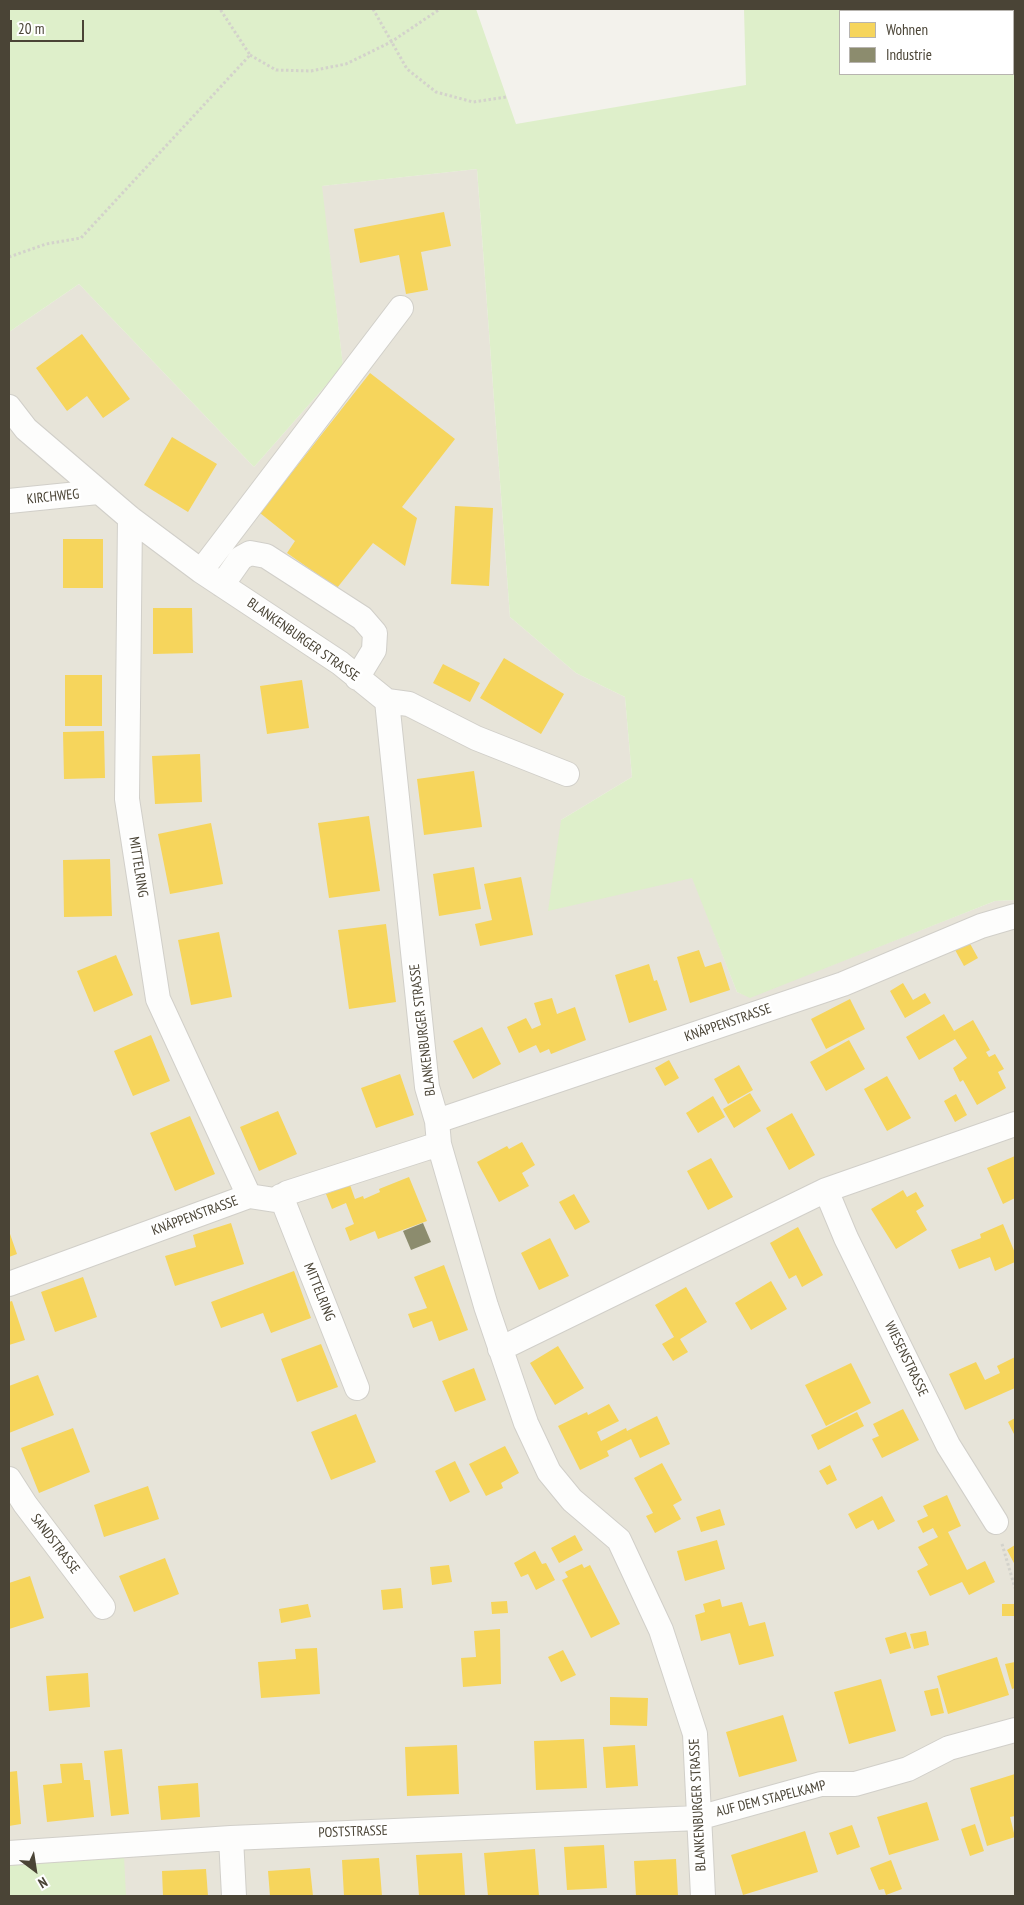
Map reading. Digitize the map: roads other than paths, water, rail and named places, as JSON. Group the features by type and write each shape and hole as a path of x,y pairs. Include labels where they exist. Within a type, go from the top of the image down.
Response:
{"street":[{"path":"201,571 401,308"},
{"name":"BLANKENBURGER STRASSE","path":"9,408 26,428 130,518 201,571 340,663 387,701 428,1087 438,1132 500,1349 526,1423 549,1472 572,1500 619,1540 661,1630 695,1734 703,1896"},
{"name":"KIRCHWEG","path":"9,501 98,492"},
{"name":"MITTELRING","path":"130,518 127,799 158,999 249,1196"},
{"path":"222,585 241,558 250,553 266,556 362,618 375,633 374,650 357,678"},
{"path":"387,701 410,704 476,738 567,774"},
{"name":"KNÄPPENSTRASSE","path":"9,1284 249,1196 275,1200 438,1132 843,984 981,926 1015,916"},
{"path":"500,1349 826,1190 1015,1124"},
{"name":"WIESENSTRASSE","path":"826,1190 851,1246 948,1445 996,1522"},
{"name":"MITTELRING","path":"281,1196 357,1388"},
{"name":"SANDSTRASSE","path":"9,1479 25,1504 103,1607"},
{"name":"AUF DEM STAPELKAMP","path":"698,1818 821,1784 856,1784 908,1769 949,1748 1015,1730"},
{"name":"POSTSTRASSE","path":"9,1853 231,1838 698,1818"},
{"path":"231,1838 234,1896"}]}
